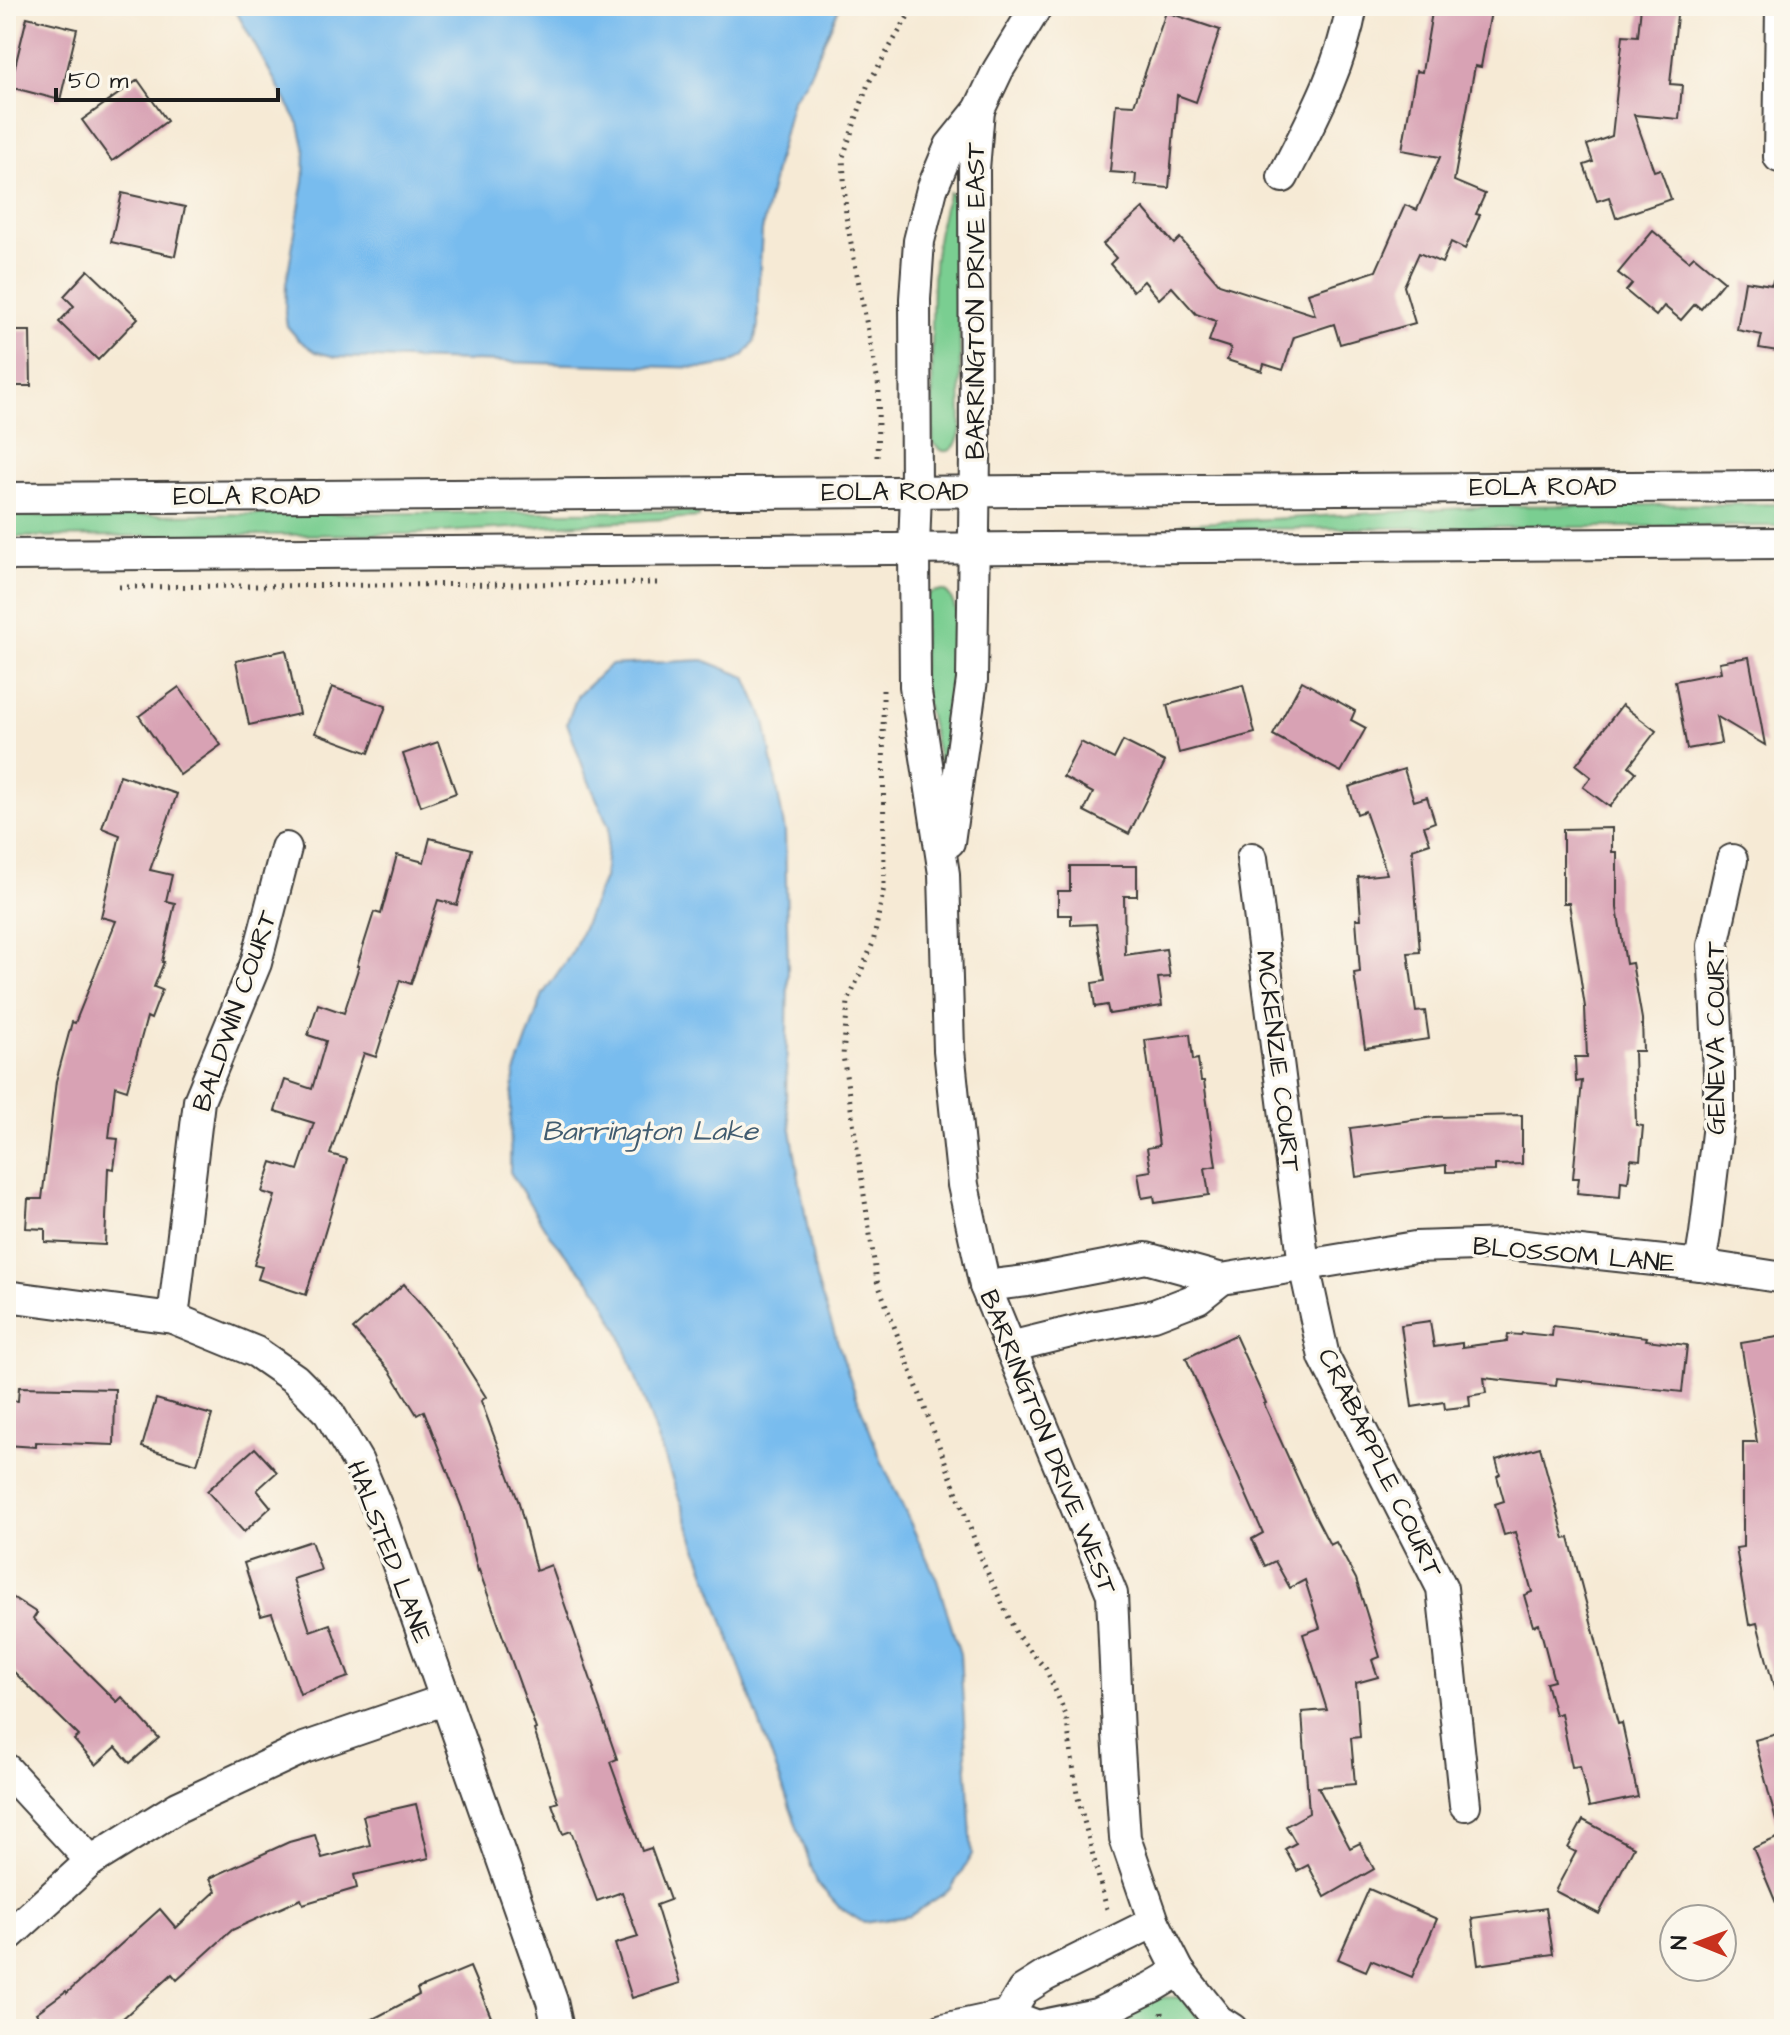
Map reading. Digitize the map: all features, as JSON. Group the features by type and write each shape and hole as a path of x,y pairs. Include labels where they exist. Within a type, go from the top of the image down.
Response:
{"street":[{"name":"BARRINGTON DRIVE EAST","path":"916,491 915,299 919,241 932,189 950,146 979,110 998,70 1037,6"},
{"path":"1283,177 1325,95 1347,35 1352,6"},
{"path":"1779,157 1781,6"},
{"name":"BARRINGTON DRIVE EAST","path":"974,491 974,169 979,110"},
{"name":"EOLA ROAD","path":"6,498 1784,486"},
{"name":"BARRINGTON DRIVE WEST","path":"916,491 915,686 944,874 949,1050 963,1185 985,1286 1112,1594 1125,1838 1154,1922 1179,1971 1218,2020 1232,2029"},
{"name":"BARRINGTON DRIVE WEST","path":"944,874 972,680 974,491"},
{"path":"6,555 1784,543"},
{"name":"BALDWIN COURT","path":"173,1318 199,1101 256,963 286,848"},
{"name":"MCKENZIE COURT","path":"1252,858 1304,1265"},
{"name":"GENEVA COURT","path":"1700,1265 1719,1116 1713,946 1732,860"},
{"name":"BLOSSOM LANE","path":"985,1286 1146,1258 1222,1279 1415,1247 1507,1244 1700,1265 1784,1278"},
{"name":"CRABAPPLE COURT","path":"1304,1265 1324,1357 1442,1588 1465,1805"},
{"name":"BLOSSOM LANE","path":"1010,1347 1154,1315 1198,1298 1222,1279"},
{"name":"HALSTED LANE","path":"6,1296 173,1318 256,1352 295,1379 329,1413 358,1462 380,1514 552,2001 558,2029"},
{"path":"6,1938 91,1861 178,1807 304,1748 444,1700"},
{"path":"6,1769 91,1861"},
{"path":"1008,2015 1023,1990 1154,1922"},
{"path":"943,2029 1008,2015 1038,2026 1097,2014 1179,1971"}],"path":[{"path":"877,457 879,388 846,217 843,157 868,84 914,6"},
{"path":"115,587 664,583"},
{"path":"884,678 884,887 873,943 848,1002 843,1055 877,1281 984,1565 1017,1635 1046,1669 1066,1715 1077,1794 1108,1914"}],"green space":[{"path":"949,192 958,197 961,429 955,446 943,451 933,443 932,320 936,246"},
{"path":"1784,504 1784,526 1180,529 1181,524 1498,506"},
{"path":"699,511 699,517 411,534 6,537 6,516"},
{"path":"936,591 945,591 957,613 955,685 942,773 922,685 924,601"},
{"path":"1180,1997 1210,2029 1076,2029 1146,1998"}],"water":[{"path":"233,6 840,6 806,82 792,100 762,231 758,326 754,342 744,355 729,364 704,368 336,357 316,352 299,340 287,326 285,313 286,284 304,180 305,151 299,124"},
{"name":"Barrington Lake","path":"703,660 746,677 765,721 785,832 788,971 786,1100 816,1279 882,1462 937,1580 960,1654 972,1854 951,1889 910,1916 864,1923 839,1907 817,1883 620,1333 599,1292 550,1236 510,1172 511,1103 515,1073 543,994 573,951 604,878 609,827 567,723 577,696 610,665"}],"building":[{"path":"1433,6 1492,6 1481,67 1475,66 1454,181 1485,194 1476,214 1480,215 1465,249 1451,242 1442,263 1419,253 1404,286 1415,323 1340,344 1334,324 1294,337 1283,370 1264,364 1262,371 1227,360 1231,348 1209,341 1216,321 1196,314 1172,287 1159,299 1144,281 1133,291 1110,264 1116,258 1103,244 1143,208 1174,244 1180,238 1219,284 1315,315 1308,293 1376,271 1405,205 1417,210 1440,157 1402,150 1416,71 1422,72"},
{"path":"1641,6 1678,6 1670,84 1682,85 1679,119 1634,115 1654,171 1660,169 1671,199 1616,218 1609,197 1597,201 1584,165 1593,162 1587,145 1612,136 1623,35 1638,36"},
{"path":"1166,12 1220,30 1196,102 1177,95 1169,188 1135,185 1136,174 1110,172 1116,104 1134,105"},
{"path":"27,17 77,29 60,100 10,87"},
{"path":"138,80 167,121 112,161 82,120"},
{"path":"122,193 185,207 175,256 111,242"},
{"path":"1653,231 1689,261 1694,256 1724,281 1701,309 1695,304 1681,320 1664,306 1656,316 1626,291 1632,284 1618,273"},
{"path":"88,270 138,318 98,360 59,322 74,306 64,296"},
{"path":"1773,280 1784,281 1784,352 1759,348 1762,335 1737,330 1745,281 1772,285"},
{"path":"6,331 30,331 31,386 6,386"},
{"path":"286,650 299,714 249,725 236,661"},
{"path":"1749,657 1765,745 1716,716 1721,743 1687,749 1675,681 1721,672 1719,662"},
{"path":"1302,681 1355,711 1351,720 1366,728 1341,772 1273,735"},
{"path":"1243,685 1255,733 1179,753 1167,705"},
{"path":"179,687 221,745 180,775 139,716"},
{"path":"332,687 386,706 369,753 315,733"},
{"path":"1622,705 1656,731 1629,766 1636,772 1610,807 1583,787 1591,777 1576,765"},
{"path":"1123,741 1165,762 1129,834 1084,811 1093,793 1063,777 1081,742 1114,759"},
{"path":"438,742 456,793 421,806 403,754"},
{"path":"1404,769 1414,801 1427,797 1435,822 1424,826 1430,843 1412,849 1420,952 1408,953 1416,1012 1425,1011 1429,1039 1365,1048 1354,973 1360,972 1356,919 1361,919 1358,877 1387,874 1365,811 1357,814 1349,787"},
{"path":"120,775 177,794 150,870 172,875 166,901 175,903 164,962 154,987 162,990 151,1019 147,1017 127,1090 115,1086 109,1138 118,1139 114,1169 108,1168 105,1245 45,1242 45,1229 26,1228 28,1199 42,1199 56,1081 72,1022 75,1023 116,921 101,917 120,835 102,828"},
{"path":"1612,828 1612,852 1617,852 1617,908 1626,964 1632,963 1642,1019 1643,1051 1634,1051 1636,1125 1643,1126 1640,1160 1631,1159 1628,1182 1621,1181 1620,1197 1577,1193 1579,1178 1573,1178 1582,1081 1576,1082 1575,1057 1587,1057 1585,1007 1569,903 1563,903 1563,829"},
{"path":"430,838 472,849 457,905 438,900 411,984 400,980 376,1057 364,1053 330,1154 347,1159 306,1295 258,1279 262,1267 254,1265 275,1196 262,1192 272,1162 298,1170 314,1123 275,1111 285,1080 312,1089 326,1041 308,1035 318,1004 344,1013 374,912 381,914 397,855 424,862"},
{"path":"1070,866 1137,866 1137,896 1124,896 1125,955 1166,949 1170,977 1158,978 1162,1006 1109,1014 1107,1005 1095,1007 1092,983 1105,981 1096,924 1071,925 1071,915 1058,915 1058,891 1070,891"},
{"path":"1190,1034 1193,1060 1198,1059 1201,1081 1204,1081 1216,1166 1205,1168 1209,1195 1155,1203 1154,1196 1142,1198 1138,1173 1151,1171 1147,1148 1159,1146 1145,1040"},
{"path":"1522,1115 1522,1164 1495,1165 1495,1171 1446,1172 1446,1165 1356,1177 1350,1128 1435,1117"},
{"path":"404,1284 444,1331 486,1397 481,1401 519,1503 536,1571 551,1565 617,1759 610,1762 642,1851 651,1848 670,1900 656,1905 680,1983 632,1998 615,1944 638,1937 622,1892 597,1901 571,1831 563,1834 552,1804 558,1802 536,1729 478,1571 462,1508 424,1411 417,1415 390,1371 353,1329"},
{"path":"1430,1321 1434,1347 1507,1341 1508,1334 1552,1336 1553,1326 1687,1345 1682,1392 1557,1378 1556,1386 1484,1378 1486,1393 1469,1396 1470,1406 1445,1409 1444,1402 1412,1407 1401,1325"},
{"path":"1235,1335 1313,1512 1330,1545 1336,1542 1356,1579 1380,1657 1372,1660 1378,1677 1356,1683 1360,1737 1351,1738 1355,1784 1318,1787 1350,1848 1360,1843 1374,1869 1325,1897 1308,1865 1297,1871 1285,1849 1296,1843 1286,1826 1309,1813 1302,1712 1327,1710 1303,1634 1320,1628 1305,1580 1290,1588 1275,1561 1265,1566 1252,1539 1263,1533 1186,1358"},
{"path":"1784,1336 1784,1695 1776,1696 1757,1623 1749,1625 1736,1548 1743,1547 1743,1442 1757,1442 1741,1343"},
{"path":"19,1387 115,1389 114,1445 36,1442 36,1447 6,1445 6,1400 18,1401"},
{"path":"156,1399 212,1415 197,1464 142,1447"},
{"path":"1540,1447 1565,1539 1569,1538 1618,1724 1622,1723 1638,1797 1589,1807 1580,1766 1572,1767 1561,1713 1555,1715 1546,1683 1554,1681 1539,1624 1533,1626 1524,1595 1532,1592 1515,1532 1504,1535 1495,1504 1504,1501 1496,1460"},
{"path":"255,1448 277,1472 257,1490 271,1507 244,1532 207,1491"},
{"path":"311,1541 321,1570 293,1579 310,1631 330,1624 349,1677 300,1694 272,1613 261,1616 244,1563"},
{"path":"6,1593 37,1613 33,1619 117,1702 122,1697 159,1738 130,1763 116,1747 96,1765 74,1740 79,1736 6,1664"},
{"path":"1784,1732 1784,1820 1776,1821 1755,1740"},
{"path":"416,1804 429,1858 354,1875 357,1888 303,1904 301,1899 232,1930 177,1980 172,1974 111,2029 47,2029 36,2013 67,1993 160,1909 176,1928 216,1891 210,1878 289,1842 315,1835 322,1858 370,1845 363,1816"},
{"path":"1583,1820 1634,1847 1599,1914 1555,1891 1576,1852 1568,1848"},
{"path":"1784,1835 1784,1922 1753,1848"},
{"path":"1369,1889 1437,1919 1412,1977 1371,1960 1366,1971 1338,1959"},
{"path":"1546,1908 1553,1954 1478,1965 1472,1918"},
{"path":"470,1967 491,2017 460,2029 354,2029 419,1995 417,1989"}]}
